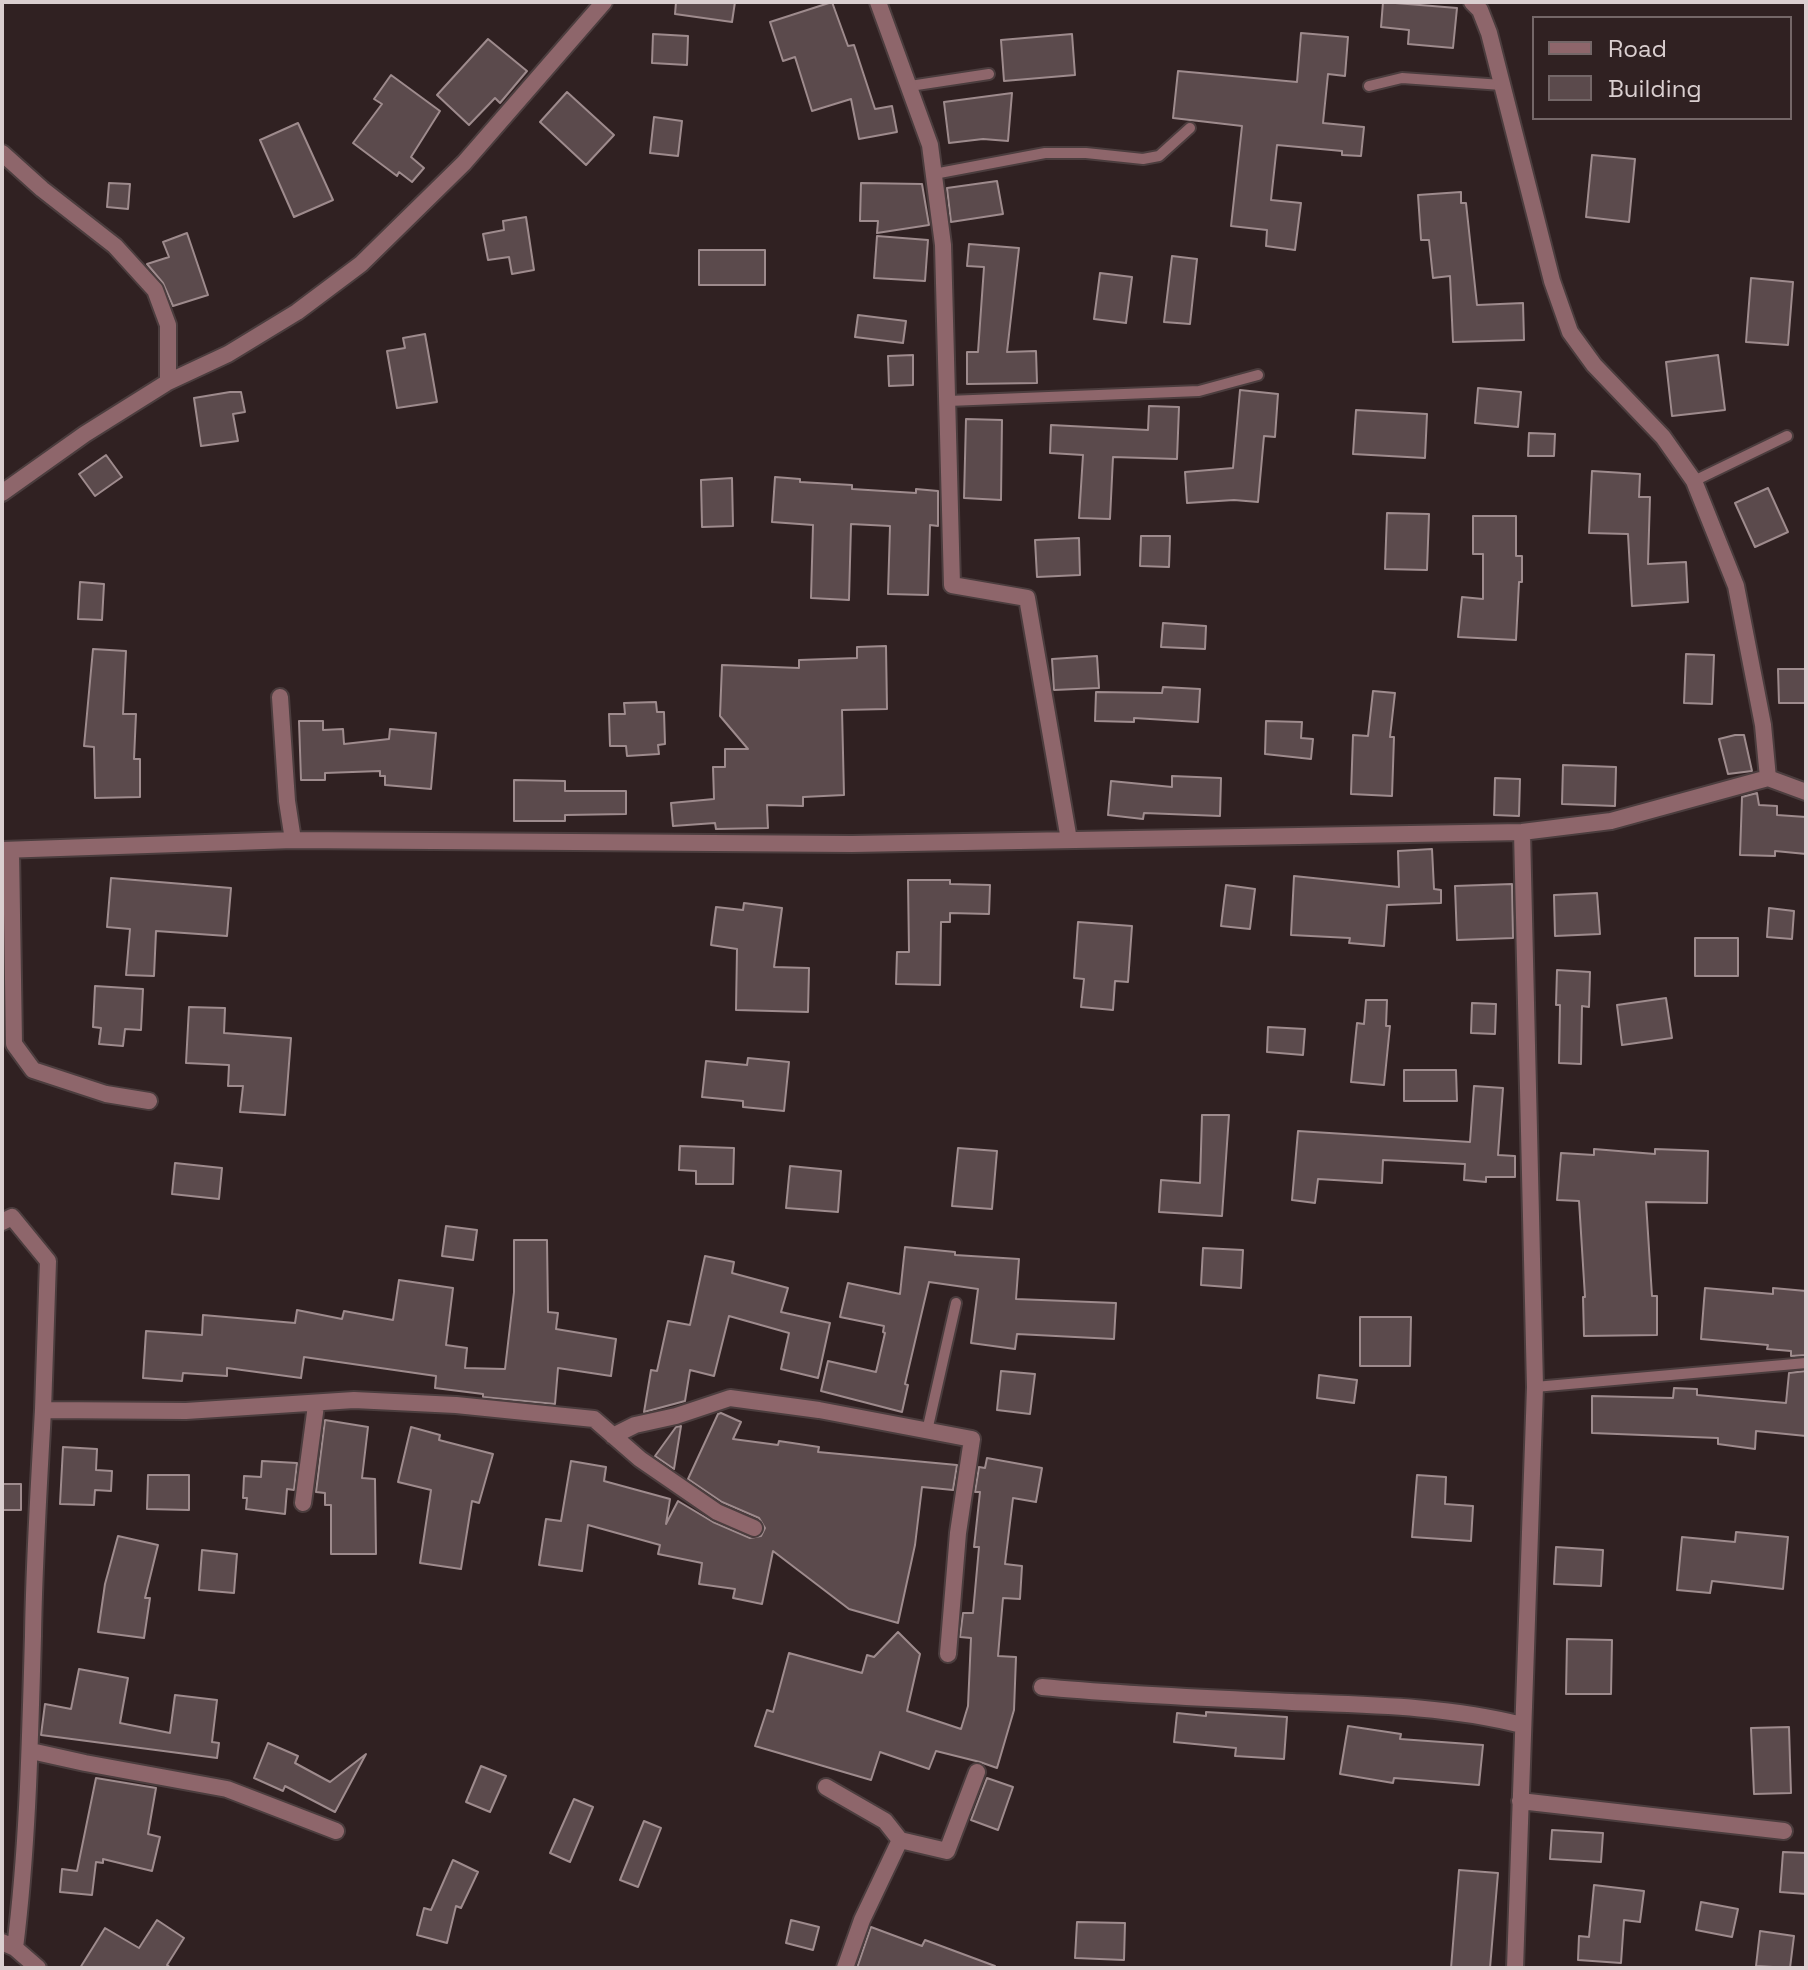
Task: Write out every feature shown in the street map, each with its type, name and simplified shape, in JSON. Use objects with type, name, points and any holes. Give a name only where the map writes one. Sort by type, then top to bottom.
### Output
[{"type":"street","points":[[2,493],[85,434],[168,382],[228,354],[297,312],[361,264],[464,163],[604,2]]},
{"type":"street","points":[[878,2],[930,145],[934,174],[943,245],[952,585],[1027,598],[1069,840]]},
{"type":"street","points":[[1472,2],[1480,10],[1489,33],[1552,281],[1570,332],[1594,365],[1663,437],[1694,481],[1736,586],[1763,725],[1768,778]]},
{"type":"street","points":[[2,153],[115,246],[155,290],[168,325],[168,382]]},
{"type":"street","points":[[280,697],[287,801],[293,840]]},
{"type":"street","points":[[149,1101],[106,1094],[33,1070],[14,1044],[7,850],[293,840],[852,844],[1522,832],[1611,821],[1768,778],[1806,792]]},
{"type":"street","points":[[1515,1968],[1535,1387],[1522,832]]},
{"type":"street","points":[[2,1222],[12,1217],[48,1261],[31,1751],[23,1881],[8,1945],[38,1968]]},
{"type":"street","points":[[613,1436],[635,1425],[676,1416],[730,1398],[819,1410],[972,1439],[958,1533],[948,1654]]},
{"type":"street","points":[[43,1410],[186,1411],[316,1405],[354,1400],[441,1404],[594,1419],[640,1459],[717,1512],[754,1528]]},
{"type":"street","points":[[303,1503],[316,1405]]},
{"type":"street","points":[[1042,1687],[1128,1695],[1477,1713],[1522,1725]]},
{"type":"street","points":[[31,1751],[227,1789],[336,1831]]},
{"type":"street","points":[[826,1787],[885,1821],[900,1840],[947,1851],[977,1772]]},
{"type":"street","points":[[1520,1801],[1784,1831]]},
{"type":"street","points":[[845,1968],[862,1920],[900,1840]]},
{"type":"lane","points":[[910,86],[989,74]]},
{"type":"lane","points":[[1369,86],[1402,78],[1502,85]]},
{"type":"lane","points":[[934,174],[1045,153],[1143,159],[1159,156],[1190,128]]},
{"type":"lane","points":[[948,401],[1199,391],[1258,375]]},
{"type":"lane","points":[[1694,481],[1787,436]]},
{"type":"lane","points":[[927,1431],[956,1303]]},
{"type":"lane","points":[[1535,1387],[1806,1363]]},
{"type":"building","points":[[676,2],[735,2],[732,22],[675,14]]},
{"type":"building","points":[[832,2],[848,46],[854,45],[875,109],[892,106],[897,132],[859,139],[851,99],[812,111],[795,57],[783,61],[770,22]]},
{"type":"building","points":[[1383,2],[1457,8],[1453,48],[1408,44],[1409,30],[1381,27]]},
{"type":"building","points":[[1301,33],[1348,37],[1345,76],[1328,74],[1323,123],[1364,127],[1361,156],[1342,155],[1342,151],[1277,145],[1271,200],[1301,203],[1295,250],[1266,246],[1267,230],[1231,226],[1242,126],[1173,118],[1178,71],[1297,82]]},
{"type":"building","points":[[653,34],[688,36],[687,65],[652,63]]},
{"type":"building","points":[[1072,34],[1075,75],[1004,81],[1001,40]]},
{"type":"building","points":[[488,39],[527,71],[500,103],[495,98],[469,125],[437,95]]},
{"type":"building","points":[[391,75],[440,111],[411,157],[424,168],[412,182],[399,172],[397,176],[353,143],[382,104],[374,99]]},
{"type":"building","points":[[567,92],[614,135],[586,165],[540,122]]},
{"type":"building","points":[[1012,93],[1008,141],[983,139],[949,143],[944,102]]},
{"type":"building","points":[[654,117],[682,121],[678,156],[650,153]]},
{"type":"building","points":[[298,123],[333,200],[294,217],[260,140]]},
{"type":"building","points":[[1592,155],[1635,159],[1629,222],[1586,217]]},
{"type":"building","points":[[997,181],[1003,214],[951,222],[947,188]]},
{"type":"building","points":[[109,183],[130,184],[128,209],[107,207]]},
{"type":"building","points":[[861,183],[922,184],[929,225],[877,233],[878,221],[860,221]]},
{"type":"building","points":[[1461,192],[1461,203],[1466,203],[1477,305],[1523,303],[1524,340],[1453,342],[1450,276],[1433,278],[1429,240],[1421,240],[1418,195]]},
{"type":"building","points":[[526,217],[534,270],[512,274],[509,257],[488,260],[483,234],[504,230],[503,221]]},
{"type":"building","points":[[187,233],[208,295],[173,306],[163,283],[147,264],[169,257],[163,242]]},
{"type":"building","points":[[877,236],[928,240],[925,281],[874,278]]},
{"type":"building","points":[[969,244],[1019,248],[1007,352],[1036,351],[1037,383],[967,384],[967,352],[978,352],[984,267],[967,266]]},
{"type":"building","points":[[699,250],[765,250],[765,285],[699,285]]},
{"type":"building","points":[[1172,256],[1197,259],[1190,324],[1164,322]]},
{"type":"building","points":[[1100,273],[1132,277],[1126,323],[1094,319]]},
{"type":"building","points":[[1751,278],[1793,282],[1788,345],[1746,342]]},
{"type":"building","points":[[858,315],[906,321],[903,343],[855,337]]},
{"type":"building","points":[[425,334],[437,402],[397,408],[387,351],[405,348],[403,338]]},
{"type":"building","points":[[913,355],[913,385],[889,386],[888,356]]},
{"type":"building","points":[[1718,355],[1725,410],[1672,416],[1666,362]]},
{"type":"building","points":[[1478,388],[1521,392],[1518,427],[1475,423]]},
{"type":"building","points":[[1240,390],[1278,394],[1275,437],[1264,436],[1258,502],[1187,503],[1185,472],[1233,468]]},
{"type":"building","points":[[241,392],[245,412],[233,414],[238,441],[201,446],[194,398]]},
{"type":"building","points":[[1149,406],[1179,407],[1177,459],[1113,457],[1110,519],[1079,518],[1083,455],[1050,453],[1051,425],[1148,430]]},
{"type":"building","points":[[1356,410],[1427,414],[1425,458],[1353,454]]},
{"type":"building","points":[[966,419],[1002,420],[1001,500],[964,498]]},
{"type":"building","points":[[1529,433],[1555,434],[1554,456],[1528,456]]},
{"type":"building","points":[[106,455],[122,477],[95,496],[79,474]]},
{"type":"building","points":[[1592,471],[1640,474],[1639,497],[1650,497],[1648,564],[1686,562],[1688,602],[1632,606],[1628,534],[1589,533]]},
{"type":"building","points":[[775,477],[852,485],[852,489],[916,493],[916,489],[938,491],[938,526],[930,525],[928,595],[888,594],[890,526],[851,524],[849,600],[811,598],[813,525],[772,522]]},
{"type":"building","points":[[732,478],[733,526],[702,527],[701,480]]},
{"type":"building","points":[[1768,488],[1788,532],[1755,547],[1735,503]]},
{"type":"building","points":[[1387,513],[1429,514],[1427,570],[1385,569]]},
{"type":"building","points":[[1473,516],[1516,516],[1516,556],[1522,556],[1522,582],[1519,582],[1516,640],[1458,637],[1462,597],[1483,599],[1483,554],[1473,554]]},
{"type":"building","points":[[1141,536],[1170,536],[1169,567],[1140,566]]},
{"type":"building","points":[[1079,538],[1080,575],[1037,577],[1035,540]]},
{"type":"building","points":[[80,582],[104,584],[102,620],[78,619]]},
{"type":"building","points":[[1163,623],[1206,626],[1205,649],[1161,647]]},
{"type":"building","points":[[886,646],[887,709],[842,710],[844,795],[803,797],[803,806],[767,805],[768,828],[716,829],[715,823],[673,826],[671,803],[714,799],[713,767],[725,767],[725,749],[748,749],[720,716],[722,665],[799,668],[799,660],[857,658],[857,647]]},
{"type":"building","points":[[93,649],[126,651],[123,714],[136,714],[134,759],[140,759],[140,797],[95,798],[94,747],[84,746]]},
{"type":"building","points":[[1686,654],[1714,655],[1712,704],[1684,703]]},
{"type":"building","points":[[1097,656],[1099,688],[1054,690],[1052,659]]},
{"type":"building","points":[[1778,669],[1806,669],[1806,703],[1779,703]]},
{"type":"building","points":[[1163,687],[1200,689],[1198,722],[1134,718],[1134,722],[1095,721],[1096,692],[1162,693]]},
{"type":"building","points":[[1373,691],[1395,693],[1390,737],[1394,737],[1392,796],[1351,794],[1353,735],[1368,736]]},
{"type":"building","points":[[656,702],[657,712],[664,712],[665,744],[658,745],[659,754],[627,756],[626,746],[610,746],[609,714],[625,714],[624,703]]},
{"type":"building","points":[[299,721],[323,721],[323,730],[343,729],[344,744],[389,739],[390,729],[436,733],[431,789],[385,785],[385,776],[380,776],[380,771],[325,773],[325,780],[301,780]]},
{"type":"building","points":[[1266,721],[1302,722],[1301,738],[1313,739],[1311,759],[1265,754]]},
{"type":"building","points":[[1744,735],[1752,771],[1728,774],[1719,739]]},
{"type":"building","points":[[1563,765],[1616,767],[1615,806],[1562,804]]},
{"type":"building","points":[[1172,776],[1221,778],[1220,816],[1144,813],[1143,819],[1108,815],[1111,781],[1172,787]]},
{"type":"building","points":[[1495,778],[1520,779],[1519,816],[1494,815]]},
{"type":"building","points":[[514,780],[565,781],[565,791],[626,791],[626,814],[565,815],[565,821],[514,821]]},
{"type":"building","points":[[1757,793],[1759,805],[1777,806],[1777,815],[1806,817],[1806,854],[1775,851],[1775,856],[1740,855],[1742,797]]},
{"type":"building","points":[[1432,849],[1434,889],[1441,890],[1441,903],[1387,905],[1384,946],[1349,943],[1350,938],[1291,935],[1294,876],[1399,887],[1398,851]]},
{"type":"building","points":[[111,878],[231,888],[227,936],[156,931],[154,976],[126,975],[130,929],[107,927]]},
{"type":"building","points":[[908,880],[950,880],[950,884],[990,885],[989,914],[950,913],[950,922],[941,922],[940,985],[896,984],[897,952],[909,952]]},
{"type":"building","points":[[1512,884],[1513,938],[1457,940],[1455,886]]},
{"type":"building","points":[[1226,885],[1255,889],[1250,929],[1221,926]]},
{"type":"building","points":[[1597,893],[1600,934],[1555,936],[1554,895]]},
{"type":"building","points":[[744,903],[782,908],[774,967],[809,968],[808,1012],[736,1010],[737,949],[711,945],[716,907],[743,910]]},
{"type":"building","points":[[1769,908],[1794,911],[1792,939],[1767,937]]},
{"type":"building","points":[[1078,922],[1132,926],[1128,982],[1115,981],[1113,1010],[1081,1007],[1084,979],[1074,978]]},
{"type":"building","points":[[1695,938],[1738,938],[1738,976],[1695,976]]},
{"type":"building","points":[[1557,970],[1590,972],[1589,1007],[1582,1006],[1581,1064],[1559,1063]]},
{"type":"building","points":[[95,986],[143,989],[141,1030],[125,1029],[123,1046],[99,1044],[101,1028],[93,1027]]},
{"type":"building","points":[[1666,998],[1672,1038],[1622,1045],[1617,1005]]},
{"type":"building","points":[[1366,1000],[1387,1000],[1386,1026],[1390,1026],[1384,1085],[1351,1082],[1357,1023],[1364,1024]]},
{"type":"building","points":[[1472,1003],[1496,1004],[1495,1034],[1471,1033]]},
{"type":"building","points":[[189,1007],[225,1008],[224,1033],[291,1038],[285,1115],[240,1112],[243,1086],[228,1086],[229,1065],[186,1063]]},
{"type":"building","points":[[1268,1027],[1305,1029],[1303,1055],[1267,1052]]},
{"type":"building","points":[[748,1058],[789,1062],[784,1111],[743,1107],[743,1101],[702,1097],[706,1061],[747,1065]]},
{"type":"building","points":[[1404,1070],[1456,1070],[1457,1101],[1404,1101]]},
{"type":"building","points":[[1474,1086],[1503,1088],[1498,1155],[1515,1156],[1515,1177],[1486,1177],[1486,1182],[1464,1180],[1465,1164],[1383,1160],[1382,1183],[1318,1179],[1315,1203],[1292,1200],[1298,1131],[1470,1142]]},
{"type":"building","points":[[1202,1115],[1229,1115],[1222,1216],[1159,1212],[1161,1180],[1200,1183]]},
{"type":"building","points":[[680,1146],[734,1148],[733,1184],[696,1184],[696,1171],[679,1170]]},
{"type":"building","points":[[958,1148],[997,1151],[992,1209],[952,1206]]},
{"type":"building","points":[[1594,1149],[1655,1154],[1655,1149],[1708,1151],[1707,1203],[1646,1202],[1652,1296],[1657,1296],[1657,1335],[1584,1336],[1585,1297],[1579,1201],[1557,1200],[1561,1153],[1594,1155]]},
{"type":"building","points":[[175,1163],[222,1168],[219,1199],[172,1194]]},
{"type":"building","points":[[790,1166],[841,1171],[838,1212],[786,1208]]},
{"type":"building","points":[[446,1226],[477,1230],[473,1260],[442,1256]]},
{"type":"building","points":[[514,1240],[547,1240],[548,1312],[558,1313],[556,1329],[616,1339],[611,1376],[558,1368],[555,1404],[483,1397],[483,1394],[435,1388],[436,1376],[304,1357],[301,1378],[227,1368],[227,1376],[183,1373],[182,1381],[143,1378],[146,1331],[202,1335],[203,1315],[295,1323],[297,1310],[342,1319],[344,1311],[393,1320],[399,1280],[453,1288],[446,1345],[467,1348],[465,1368],[505,1369],[514,1292]]},
{"type":"building","points":[[905,1247],[955,1252],[955,1255],[1019,1259],[1016,1299],[1116,1303],[1114,1339],[1017,1334],[1015,1349],[971,1343],[978,1289],[929,1282],[905,1384],[908,1385],[902,1412],[821,1391],[828,1361],[876,1372],[884,1326],[840,1317],[848,1283],[900,1294]]},
{"type":"building","points":[[1203,1248],[1243,1250],[1241,1288],[1201,1285]]},
{"type":"building","points":[[705,1256],[734,1262],[732,1273],[788,1288],[781,1312],[830,1323],[818,1378],[781,1369],[789,1333],[729,1316],[714,1376],[690,1370],[685,1401],[644,1412],[651,1370],[657,1371],[668,1321],[690,1325]]},
{"type":"building","points":[[1705,1288],[1773,1294],[1773,1288],[1806,1291],[1806,1355],[1791,1356],[1791,1351],[1767,1349],[1768,1345],[1701,1339]]},
{"type":"building","points":[[1360,1317],[1411,1317],[1410,1366],[1360,1366]]},
{"type":"building","points":[[1001,1371],[1035,1374],[1030,1414],[997,1410]]},
{"type":"building","points":[[1806,1371],[1806,1436],[1756,1431],[1755,1449],[1718,1444],[1718,1438],[1592,1433],[1592,1396],[1673,1398],[1674,1388],[1697,1389],[1697,1395],[1786,1403],[1789,1373]]},
{"type":"building","points":[[1319,1375],[1357,1380],[1354,1403],[1317,1398]]},
{"type":"building","points":[[721,1413],[741,1422],[733,1439],[778,1445],[779,1441],[819,1447],[818,1452],[957,1465],[953,1490],[922,1487],[915,1545],[898,1623],[849,1609],[773,1551],[762,1604],[733,1598],[735,1589],[699,1584],[702,1563],[658,1554],[660,1545],[588,1525],[582,1571],[539,1565],[546,1519],[561,1521],[571,1461],[606,1467],[604,1481],[670,1499],[666,1524],[678,1501],[713,1522],[750,1538],[761,1536],[765,1528],[759,1518],[722,1502],[688,1479]]},
{"type":"building","points":[[325,1420],[368,1427],[362,1478],[375,1479],[376,1554],[331,1554],[331,1505],[325,1505],[325,1493],[316,1492]]},
{"type":"building","points":[[681,1426],[674,1469],[655,1456],[676,1427]]},
{"type":"building","points":[[411,1427],[440,1435],[439,1440],[493,1454],[479,1503],[472,1501],[461,1569],[420,1563],[431,1490],[398,1482]]},
{"type":"building","points":[[63,1447],[97,1449],[96,1470],[112,1471],[111,1491],[95,1490],[94,1505],[60,1504]]},
{"type":"building","points":[[987,1458],[1042,1468],[1036,1502],[1013,1498],[1005,1564],[1022,1566],[1020,1599],[1003,1598],[998,1656],[1016,1657],[1014,1710],[997,1768],[936,1751],[929,1769],[880,1752],[871,1780],[755,1746],[767,1710],[773,1712],[789,1653],[862,1673],[867,1655],[874,1657],[898,1632],[920,1654],[907,1711],[961,1729],[968,1706],[971,1638],[960,1637],[963,1613],[973,1613],[979,1547],[974,1547],[980,1492],[975,1492],[979,1467],[985,1468]]},
{"type":"building","points":[[262,1461],[297,1463],[294,1490],[287,1489],[285,1514],[246,1509],[244,1476],[261,1477]]},
{"type":"building","points":[[148,1475],[189,1475],[189,1510],[147,1509]]},
{"type":"building","points":[[1417,1475],[1446,1477],[1445,1504],[1473,1506],[1471,1541],[1412,1537]]},
{"type":"building","points":[[2,1484],[21,1484],[21,1510],[2,1510]]},
{"type":"building","points":[[1736,1532],[1788,1537],[1783,1589],[1712,1581],[1710,1593],[1677,1590],[1682,1537],[1735,1542]]},
{"type":"building","points":[[118,1536],[158,1545],[145,1598],[150,1598],[144,1638],[98,1632],[105,1584]]},
{"type":"building","points":[[1556,1547],[1603,1550],[1601,1586],[1554,1584]]},
{"type":"building","points":[[202,1550],[237,1554],[234,1593],[199,1590]]},
{"type":"building","points":[[1567,1639],[1612,1640],[1611,1694],[1566,1694]]},
{"type":"building","points":[[79,1669],[128,1678],[120,1723],[170,1733],[175,1695],[217,1700],[212,1742],[219,1743],[217,1758],[41,1735],[45,1704],[71,1709]]},
{"type":"building","points":[[1206,1712],[1287,1717],[1284,1759],[1235,1756],[1236,1748],[1174,1742],[1177,1713],[1206,1716]]},
{"type":"building","points":[[1348,1726],[1401,1734],[1400,1739],[1483,1745],[1479,1785],[1394,1778],[1393,1783],[1340,1774]]},
{"type":"building","points":[[1789,1727],[1791,1793],[1754,1794],[1751,1728]]},
{"type":"building","points":[[268,1743],[298,1756],[295,1763],[330,1782],[366,1754],[335,1812],[285,1786],[283,1791],[254,1778]]},
{"type":"building","points":[[481,1766],[506,1776],[490,1812],[466,1802]]},
{"type":"building","points":[[96,1778],[156,1788],[148,1834],[160,1837],[152,1871],[103,1859],[103,1863],[96,1862],[92,1895],[60,1892],[62,1869],[77,1871]]},
{"type":"building","points":[[987,1778],[1013,1787],[998,1830],[971,1820]]},
{"type":"building","points":[[574,1799],[593,1807],[570,1862],[550,1853]]},
{"type":"building","points":[[644,1821],[661,1828],[638,1887],[620,1880]]},
{"type":"building","points":[[1552,1830],[1603,1833],[1601,1862],[1550,1859]]},
{"type":"building","points":[[1783,1852],[1806,1853],[1806,1894],[1780,1892]]},
{"type":"building","points":[[453,1860],[478,1872],[461,1908],[456,1906],[447,1943],[417,1935],[424,1908],[431,1910]]},
{"type":"building","points":[[1459,1870],[1498,1873],[1490,1968],[1451,1968]]},
{"type":"building","points":[[1594,1885],[1644,1891],[1640,1922],[1624,1920],[1621,1963],[1578,1960],[1579,1936],[1589,1937]]},
{"type":"building","points":[[1701,1902],[1738,1909],[1732,1937],[1696,1930]]},
{"type":"building","points":[[157,1920],[184,1938],[167,1965],[171,1968],[80,1968],[105,1928],[139,1948]]},
{"type":"building","points":[[791,1920],[819,1927],[813,1950],[786,1943]]},
{"type":"building","points":[[1077,1922],[1125,1923],[1124,1960],[1075,1958]]},
{"type":"building","points":[[871,1927],[922,1946],[925,1940],[995,1966],[857,1968]]},
{"type":"building","points":[[1760,1931],[1794,1936],[1790,1968],[1756,1966]]}]
